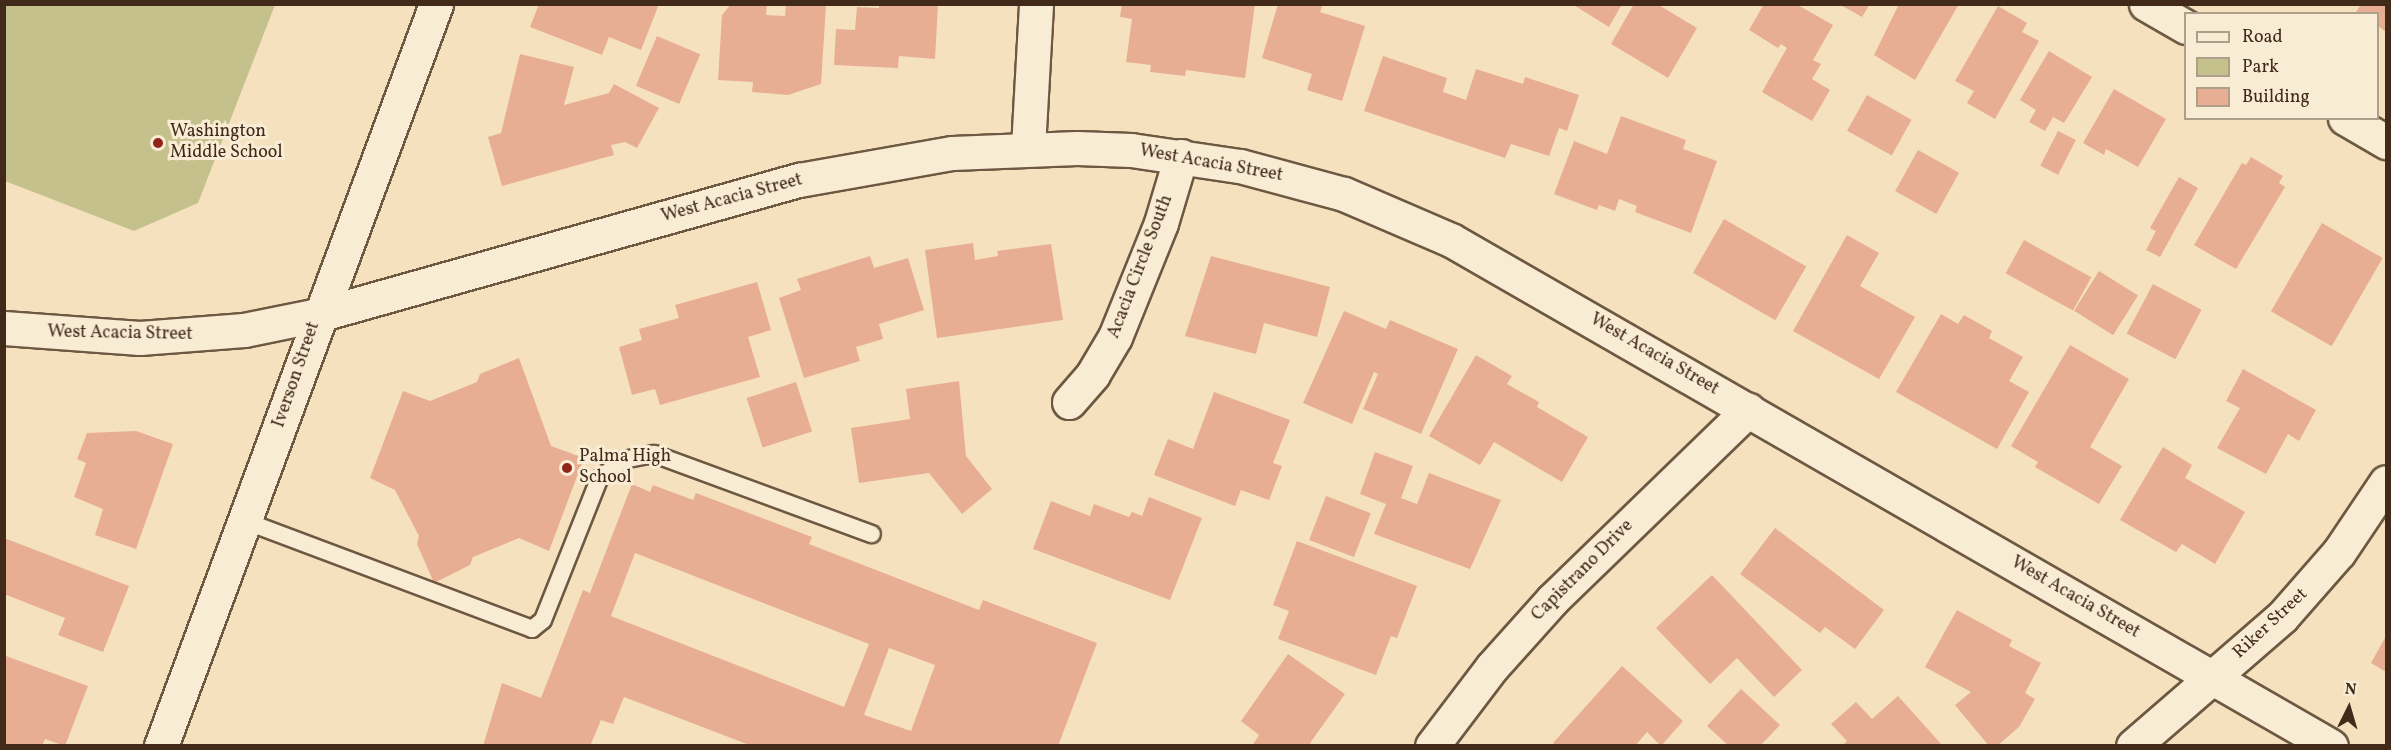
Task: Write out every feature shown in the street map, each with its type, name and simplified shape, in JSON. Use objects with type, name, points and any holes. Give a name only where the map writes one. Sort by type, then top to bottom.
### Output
[{"type":"street","name":"Iverson Street","points":[[161,746],[245,522],[318,315],[436,4]]},
{"type":"street","points":[[1028,148],[1036,4]]},
{"type":"street","points":[[2146,4],[2184,26]]},
{"type":"street","points":[[2348,120],[2386,142]]},
{"type":"street","name":"West Acacia Street","points":[[4,328],[75,336],[194,337],[318,315],[799,180],[886,162],[1028,148],[1131,150],[1181,156],[1287,177],[1396,215],[1520,278],[2331,746]]},
{"type":"street","name":"Acacia Circle South","points":[[1070,402],[1093,375],[1115,338],[1157,234],[1181,156]]},
{"type":"street","name":"Capistrano Drive","points":[[1432,746],[1492,668],[1553,599],[1748,410]]},
{"type":"street","name":"Riker Street","points":[[2133,746],[2213,677],[2314,584],[2386,482]]},
{"type":"lane","points":[[245,522],[532,629],[543,620],[599,479],[623,460],[654,454],[872,534]]},
{"type":"green space","points":[[4,5],[275,5],[198,203],[134,231],[5,181]]},
{"type":"building","points":[[539,4],[659,4],[641,50],[609,37],[602,55],[530,27]]},
{"type":"building","points":[[731,4],[767,4],[766,15],[785,16],[786,5],[826,5],[821,84],[788,95],[752,92],[753,82],[718,80],[722,15]]},
{"type":"building","points":[[879,4],[938,4],[935,59],[899,56],[898,68],[834,65],[836,29],[855,30],[857,7],[879,8]]},
{"type":"building","points":[[1122,4],[1255,4],[1245,78],[1186,70],[1185,76],[1150,72],[1151,65],[1126,62],[1132,19],[1120,17]]},
{"type":"building","points":[[1278,4],[1323,4],[1320,12],[1365,26],[1342,101],[1307,90],[1312,74],[1262,58]]},
{"type":"building","points":[[1572,4],[1622,4],[1609,27]]},
{"type":"building","points":[[1634,4],[1657,4],[1697,28],[1668,78],[1611,44]]},
{"type":"building","points":[[1764,4],[1796,4],[1833,25],[1813,60],[1821,64],[1812,79],[1830,90],[1812,121],[1762,92],[1787,48],[1781,44],[1778,48],[1749,30]]},
{"type":"building","points":[[1839,4],[1870,4],[1862,17]]},
{"type":"building","points":[[1899,4],[1959,4],[1915,80],[1874,55]]},
{"type":"building","points":[[2361,4],[2386,4],[2386,32],[2379,27],[2379,12],[2356,12]]},
{"type":"building","points":[[1998,6],[2027,23],[2022,32],[2039,41],[1995,119],[1967,103],[1974,91],[1955,81]]},
{"type":"building","points":[[657,36],[700,54],[679,104],[636,86]]},
{"type":"building","points":[[2049,51],[2092,77],[2064,123],[2053,117],[2045,131],[2029,122],[2036,110],[2020,100]]},
{"type":"building","points":[[520,54],[574,67],[564,105],[609,93],[614,84],[659,108],[637,148],[625,142],[611,145],[614,155],[502,186],[488,137],[501,133]]},
{"type":"building","points":[[1383,56],[1447,78],[1443,92],[1466,100],[1476,69],[1523,84],[1525,77],[1579,95],[1567,131],[1559,128],[1549,156],[1511,144],[1505,158],[1364,111]]},
{"type":"building","points":[[2114,89],[2166,119],[2138,167],[2106,149],[2104,155],[2083,143]]},
{"type":"building","points":[[1867,95],[1912,120],[1892,156],[1847,131]]},
{"type":"building","points":[[1621,116],[1686,140],[1683,149],[1717,161],[1691,233],[1635,212],[1637,206],[1619,199],[1615,211],[1599,205],[1597,210],[1554,194],[1574,141],[1607,154]]},
{"type":"building","points":[[2058,131],[2076,140],[2058,175],[2040,166]]},
{"type":"building","points":[[1918,150],[1959,173],[1936,214],[1895,191]]},
{"type":"building","points":[[2251,157],[2283,176],[2279,183],[2285,187],[2236,269],[2194,245],[2242,163],[2246,165]]},
{"type":"building","points":[[2179,177],[2198,188],[2160,257],[2146,250],[2156,231],[2150,228]]},
{"type":"building","points":[[1724,219],[1806,266],[1775,320],[1693,273]]},
{"type":"building","points":[[2322,223],[2383,258],[2332,346],[2271,311]]},
{"type":"building","points":[[1847,235],[1879,253],[1860,286],[1915,317],[1879,379],[1793,331]]},
{"type":"building","points":[[2024,240],[2091,277],[2073,311],[2006,273]]},
{"type":"building","points":[[973,243],[975,260],[998,256],[997,251],[1051,244],[1063,320],[937,338],[925,250]]},
{"type":"building","points":[[870,256],[874,268],[908,258],[924,310],[879,324],[883,339],[856,347],[860,361],[804,378],[779,298],[801,290],[797,279]]},
{"type":"building","points":[[1211,256],[1330,287],[1317,337],[1264,323],[1256,354],[1185,336]]},
{"type":"building","points":[[2099,271],[2138,295],[2113,335],[2074,311]]},
{"type":"building","points":[[757,282],[771,330],[748,337],[760,377],[660,405],[655,389],[632,395],[619,347],[642,340],[639,329],[679,318],[675,305]]},
{"type":"building","points":[[2153,284],[2202,310],[2175,359],[2127,333]]},
{"type":"building","points":[[1344,311],[1386,329],[1390,320],[1458,349],[1421,434],[1363,409],[1378,374],[1374,372],[1352,424],[1303,403]]},
{"type":"building","points":[[1941,314],[1958,324],[1964,315],[1992,331],[1989,338],[2023,357],[2009,381],[2029,392],[1997,449],[1896,392]]},
{"type":"building","points":[[2070,345],[2129,379],[2090,447],[2122,466],[2099,504],[2035,467],[2038,462],[2011,446]]},
{"type":"building","points":[[1476,355],[1512,376],[1507,384],[1539,402],[1537,407],[1588,437],[1562,482],[1494,442],[1480,465],[1429,436]]},
{"type":"building","points":[[519,358],[551,446],[584,458],[549,551],[519,538],[473,557],[470,565],[434,583],[417,544],[419,536],[395,490],[370,478],[403,391],[430,401],[477,382],[480,374]]},
{"type":"building","points":[[2243,369],[2316,410],[2299,441],[2288,434],[2266,474],[2217,448],[2240,408],[2226,401]]},
{"type":"building","points":[[959,381],[966,456],[992,489],[962,514],[929,473],[859,483],[851,428],[910,419],[906,389]]},
{"type":"building","points":[[796,382],[812,431],[763,448],[747,398]]},
{"type":"building","points":[[1214,392],[1290,420],[1273,463],[1282,466],[1269,500],[1241,490],[1235,506],[1154,475],[1168,439],[1193,449]]},
{"type":"building","points":[[136,431],[173,444],[136,549],[95,535],[103,509],[74,497],[86,463],[77,459],[87,433]]},
{"type":"building","points":[[2163,447],[2192,465],[2185,478],[2245,512],[2215,564],[2182,544],[2176,552],[2120,520]]},
{"type":"building","points":[[1375,452],[1413,466],[1401,498],[1417,504],[1429,473],[1501,500],[1470,569],[1374,534],[1386,504],[1360,494]]},
{"type":"building","points":[[632,484],[650,492],[653,485],[693,500],[696,493],[812,537],[809,544],[979,610],[983,600],[1097,643],[1058,746],[752,746],[624,697],[613,724],[601,720],[590,746],[483,746],[502,683],[541,698],[583,590],[590,593]],"holes":[[[635,553],[869,644],[844,707],[611,616]],[[889,648],[935,665],[911,731],[864,715]]]},
{"type":"building","points":[[1326,496],[1371,513],[1354,557],[1309,540]]},
{"type":"building","points":[[1149,497],[1202,518],[1170,600],[1033,549],[1051,501],[1090,516],[1094,504],[1129,517],[1132,512],[1142,516]]},
{"type":"building","points":[[1775,528],[1884,610],[1855,649],[1825,627],[1820,633],[1740,574]]},
{"type":"building","points":[[4,538],[129,586],[103,652],[58,635],[65,618],[4,594]]},
{"type":"building","points":[[1297,541],[1417,586],[1397,638],[1391,636],[1376,675],[1278,639],[1289,611],[1273,605]]},
{"type":"building","points":[[1712,575],[1802,670],[1774,697],[1737,658],[1710,684],[1656,628]]},
{"type":"building","points":[[1957,610],[2012,640],[2009,646],[2041,663],[2025,693],[2035,699],[2019,727],[1997,746],[1989,746],[1955,705],[1971,692],[1925,667]]},
{"type":"building","points":[[2386,636],[2386,672],[2371,663]]},
{"type":"building","points":[[1288,654],[1345,694],[1310,743],[1313,746],[1252,746],[1259,735],[1241,721]]},
{"type":"building","points":[[6,656],[88,686],[65,746],[45,739],[42,746],[5,746]]},
{"type":"building","points":[[1622,666],[1683,721],[1661,746],[1647,732],[1635,746],[1556,746],[1553,743]]},
{"type":"building","points":[[1741,689],[1780,725],[1760,746],[1729,746],[1707,726]]},
{"type":"building","points":[[1898,696],[1943,746],[1842,746],[1847,741],[1831,724],[1856,702],[1872,719]]},
{"type":"place","name":"Washington Middle School","points":[[158,143]]},
{"type":"place","name":"Palma High School","points":[[567,468]]}]
